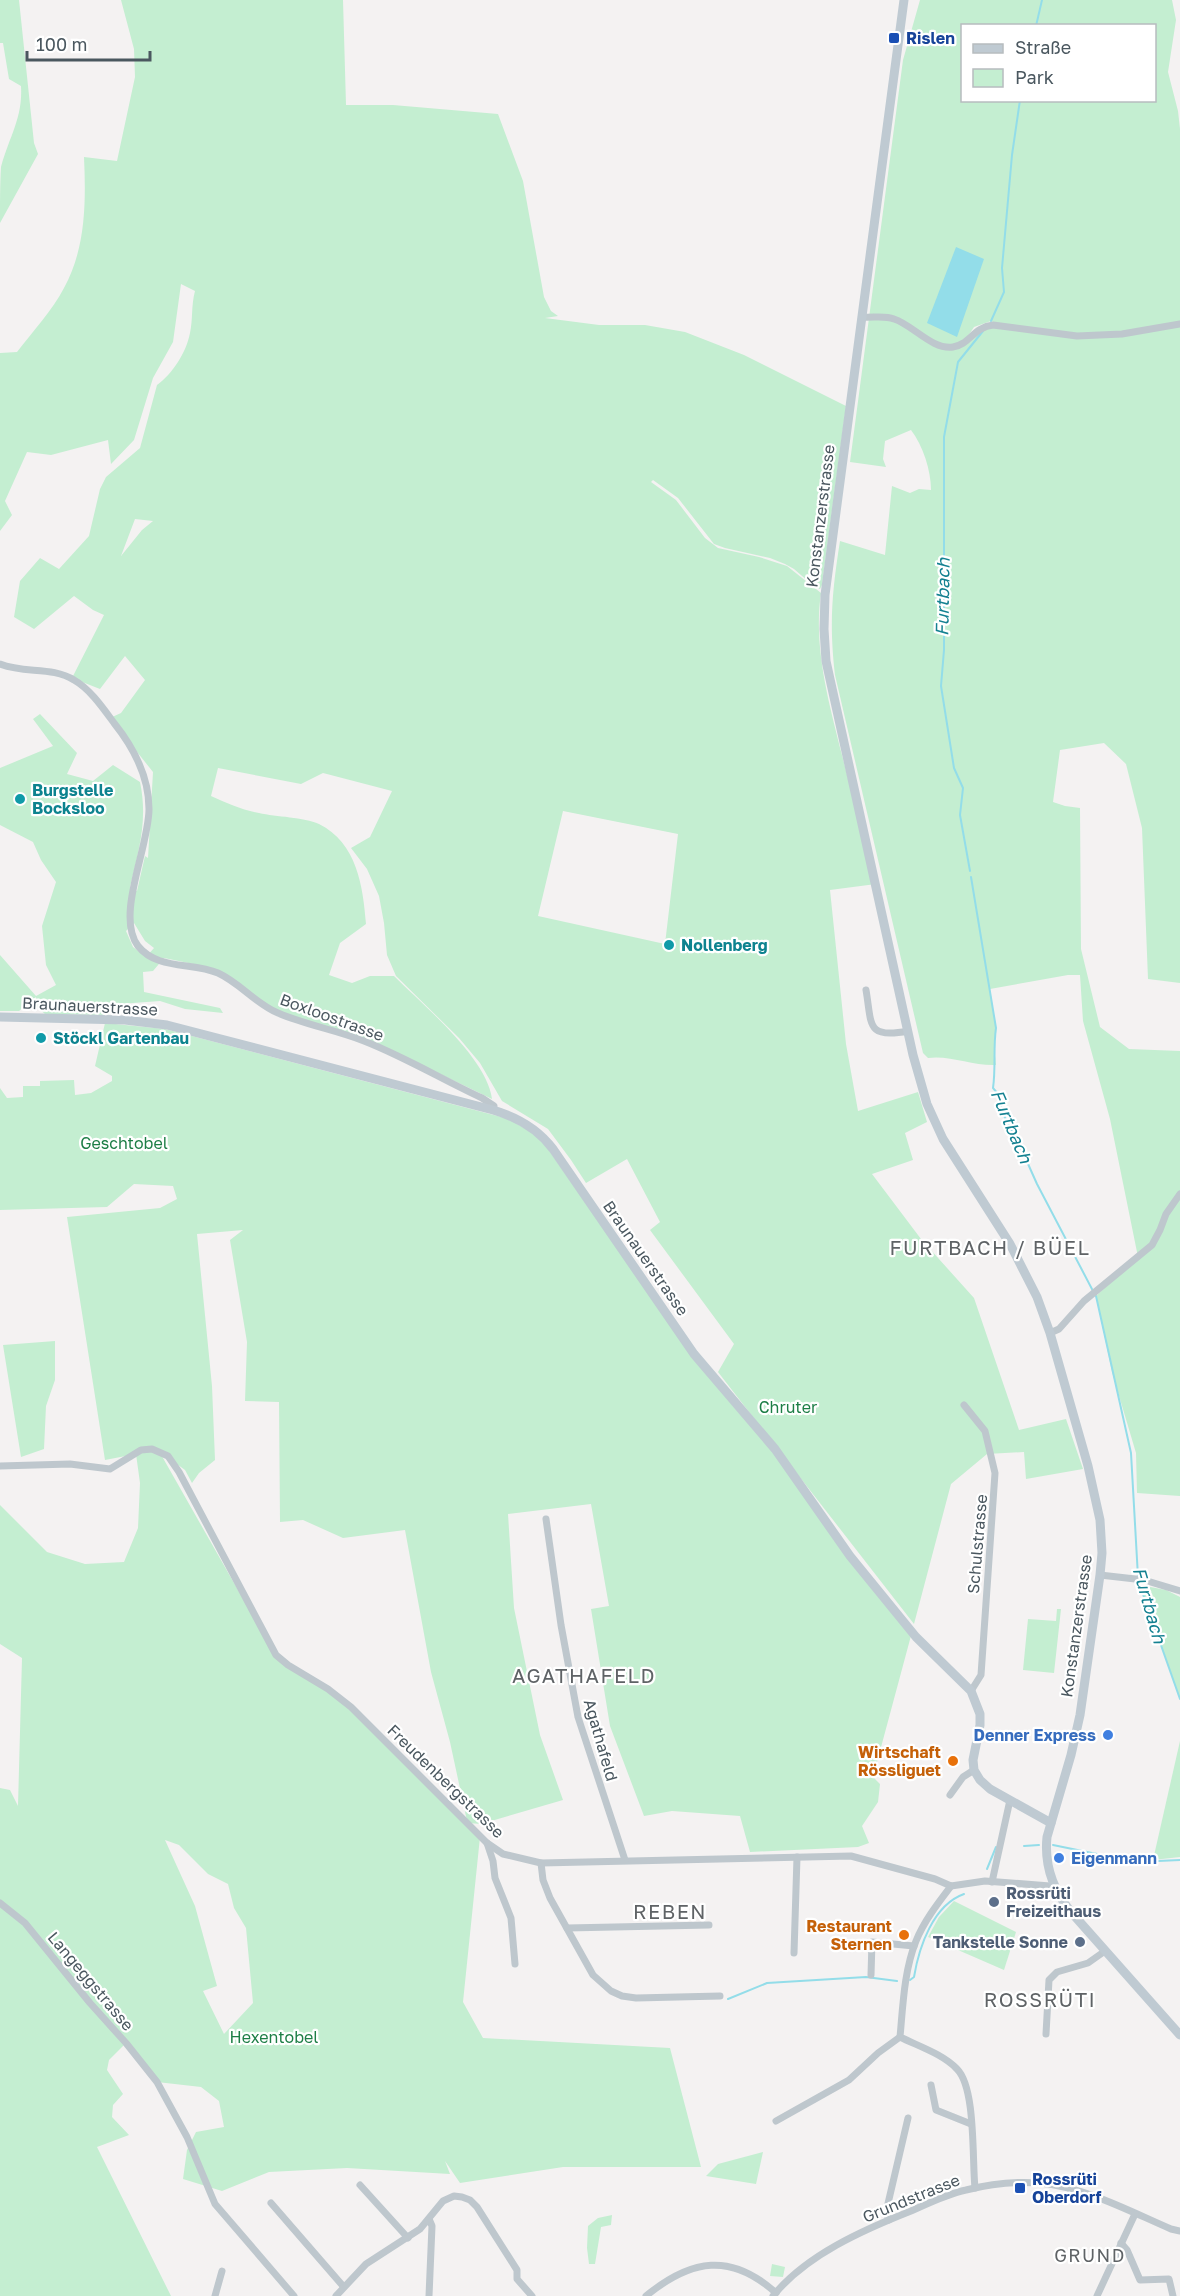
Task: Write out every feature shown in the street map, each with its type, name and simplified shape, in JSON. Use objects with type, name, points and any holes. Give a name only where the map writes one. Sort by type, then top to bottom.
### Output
[{"type":"main road","name":"Konstanzerstrasse","points":[[904,0],[825,595],[824,642],[831,685],[922,1087],[934,1122],[951,1154],[1022,1264],[1037,1297],[1050,1333],[1099,1510],[1102,1542],[1100,1575],[1078,1724],[1068,1768],[1050,1823],[1046,1851],[1049,1872],[1053,1885],[1063,1902],[1180,2035]]},
{"type":"main road","name":"Braunauerstrasse","points":[[0,1017],[125,1020],[167,1025],[493,1110],[524,1122],[549,1144],[694,1354],[775,1449],[850,1556],[916,1637],[970,1691],[978,1705],[980,1719],[973,1757],[974,1770]]},
{"type":"main road","points":[[974,1770],[984,1785],[1050,1823]]},
{"type":"street","points":[[862,317],[883,317],[896,320],[931,341],[949,347],[960,345],[975,332],[987,326],[1077,336],[1122,334],[1180,324]]},
{"type":"street","name":"Boxloostrasse","points":[[0,664],[14,668],[56,672],[79,682],[123,733],[137,756],[147,793],[148,818],[143,850],[130,902],[129,918],[134,939],[142,950],[165,962],[219,974],[272,1010],[370,1043],[482,1098],[494,1107],[493,1110]]},
{"type":"street","points":[[866,990],[872,1025],[876,1031],[881,1034],[908,1031]]},
{"type":"street","points":[[1050,1333],[1059,1329],[1084,1301],[1152,1245],[1161,1230],[1166,1214],[1180,1194]]},
{"type":"street","name":"Schulstrasse","points":[[964,1405],[985,1431],[995,1473],[981,1675],[970,1691]]},
{"type":"street","name":"Freudenbergstrasse","points":[[0,1466],[70,1464],[110,1469],[144,1449],[155,1449],[165,1453],[179,1472],[276,1655],[351,1707],[487,1843],[510,1856],[541,1863],[842,1856],[860,1857],[935,1879],[951,1886],[992,1882],[1053,1885]]},
{"type":"street","name":"Agathafeld","points":[[546,1519],[561,1625],[578,1717],[625,1860]]},
{"type":"street","points":[[1100,1575],[1144,1580],[1180,1591]]},
{"type":"street","points":[[950,1795],[963,1777],[974,1770]]},
{"type":"street","points":[[992,1882],[1007,1805],[1010,1800]]},
{"type":"street","points":[[487,1843],[493,1861],[495,1878],[511,1918],[516,1964]]},
{"type":"street","points":[[794,1953],[797,1857]]},
{"type":"street","points":[[541,1863],[543,1880],[550,1898],[593,1975],[601,1984],[622,1996],[647,1998],[720,1996]]},
{"type":"street","points":[[776,2121],[849,2080],[878,2053],[900,2037],[906,1979],[914,1946],[934,1910],[951,1886]]},
{"type":"street","name":"Langeggstrasse","points":[[0,1903],[25,1923],[157,2082],[187,2136],[215,2204],[294,2296]]},
{"type":"street","points":[[567,1928],[709,1925]]},
{"type":"street","points":[[871,1975],[872,1942],[914,1946]]},
{"type":"street","points":[[1046,2034],[1049,1980],[1057,1972],[1088,1963],[1105,1951]]},
{"type":"street","points":[[900,2037],[942,2058],[957,2069],[963,2077],[969,2092],[975,2188]]},
{"type":"street","points":[[931,2085],[936,2110],[971,2124]]},
{"type":"street","points":[[889,2220],[886,2212],[908,2118]]},
{"type":"street","name":"Grundstrasse","points":[[774,2294],[798,2273],[836,2246],[889,2220],[954,2193],[993,2184],[1039,2183],[1074,2190],[1098,2197],[1180,2231]]},
{"type":"street","points":[[360,2185],[408,2238]]},
{"type":"street","points":[[336,2296],[343,2286],[374,2258],[420,2229],[439,2204],[446,2199],[458,2196],[470,2200],[477,2207],[517,2270],[517,2279],[532,2296]]},
{"type":"street","points":[[271,2203],[343,2286]]},
{"type":"street","points":[[1100,2294],[1135,2214]]},
{"type":"street","points":[[429,2219],[432,2226],[429,2296]]},
{"type":"street","points":[[1121,2243],[1127,2250],[1140,2280],[1169,2278],[1173,2296]]},
{"type":"street","points":[[646,2296],[682,2273],[699,2267],[715,2265],[734,2267],[748,2272],[774,2294]]},
{"type":"street","points":[[215,2296],[222,2271]]},
{"type":"green space","points":[[0,0],[19,0],[34,143],[38,154],[0,223],[1,167],[18,118],[21,86],[9,79],[3,43],[0,43]]},
{"type":"green space","name":"Chruter","points":[[121,0],[343,0],[346,105],[393,105],[498,114],[523,181],[544,297],[551,311],[558,316],[545,318],[599,325],[645,325],[685,332],[744,355],[846,406],[820,589],[785,564],[714,544],[678,498],[653,480],[651,482],[676,500],[705,538],[718,548],[787,566],[821,593],[819,634],[824,675],[862,836],[876,884],[830,890],[846,1044],[858,1111],[918,1092],[927,1122],[905,1133],[913,1160],[872,1174],[921,1239],[974,1298],[1019,1430],[1066,1419],[1083,1469],[1026,1479],[1024,1452],[987,1454],[951,1484],[914,1624],[718,1372],[734,1344],[650,1230],[660,1222],[627,1159],[586,1183],[548,1129],[502,1101],[480,1063],[459,1038],[396,976],[387,955],[379,896],[367,869],[351,848],[370,837],[392,791],[323,773],[301,784],[218,768],[211,796],[253,812],[298,818],[319,824],[342,842],[356,867],[363,895],[366,924],[340,943],[329,975],[352,983],[370,976],[394,976],[452,1033],[466,1050],[488,1083],[492,1099],[378,1044],[273,1009],[208,967],[164,958],[153,971],[143,972],[144,992],[220,1008],[223,1013],[185,1009],[160,1001],[106,1005],[109,1015],[45,1014],[37,1007],[36,997],[19,1011],[0,1011],[0,955],[36,996],[56,985],[46,965],[42,926],[56,882],[41,860],[33,842],[0,825],[0,768],[53,746],[33,719],[40,714],[77,753],[67,774],[93,781],[113,765],[140,782],[143,822],[130,887],[137,891],[145,856],[148,858],[153,772],[110,718],[121,713],[145,680],[125,656],[100,689],[72,678],[104,615],[74,596],[34,629],[14,617],[20,581],[40,558],[59,569],[89,536],[100,489],[106,477],[140,448],[157,385],[178,362],[188,340],[195,291],[181,284],[173,342],[153,378],[134,440],[111,464],[108,440],[51,455],[27,452],[5,501],[12,515],[0,531],[0,353],[17,352],[54,305],[71,273],[81,241],[83,224],[84,157],[117,161],[135,77],[134,49]],"holes":[[[135,519],[153,521],[142,530],[121,556]],[[563,811],[678,834],[665,944],[538,916]],[[134,923],[145,941],[154,948],[146,957],[133,947],[126,931]]]},
{"type":"green space","points":[[920,0],[1172,0],[1176,20],[1168,72],[1180,129],[1180,983],[1148,979],[1142,828],[1126,764],[1104,743],[1060,750],[1053,802],[1080,808],[1081,949],[1100,1027],[1129,1049],[1180,1051],[1180,1496],[1137,1493],[1136,1453],[1112,1372],[1096,1296],[1138,1257],[1110,1119],[1083,1021],[1080,975],[1068,975],[990,989],[996,1028],[994,1045],[996,1065],[936,1057],[928,1058],[923,1053],[835,675],[832,608],[840,541],[885,555],[892,486],[910,493],[919,489],[931,490],[930,474],[919,443],[911,430],[885,441],[883,459],[886,467],[850,462],[903,60]],"holes":[[[991,321],[999,325],[984,329],[966,339],[974,327]]]},
{"type":"green space","points":[[105,1023],[165,1029],[509,1119],[536,1135],[690,1353],[768,1446],[912,1632],[873,1777],[880,1784],[878,1802],[862,1826],[869,1843],[858,1847],[750,1852],[740,1816],[672,1811],[644,1816],[610,1726],[591,1609],[609,1606],[591,1504],[508,1514],[514,1608],[540,1735],[563,1800],[481,1824],[468,1823],[480,1837],[463,2002],[483,2038],[670,2048],[701,2167],[563,2167],[460,2183],[445,2161],[450,2174],[347,2168],[269,2172],[222,2191],[183,2179],[187,2150],[196,2132],[224,2127],[219,2101],[201,2087],[157,2082],[126,2043],[109,2060],[107,2070],[123,2094],[113,2105],[112,2117],[129,2135],[97,2147],[171,2296],[0,2296],[0,1788],[10,1790],[18,1806],[22,1658],[0,1644],[0,1505],[47,1552],[85,1564],[124,1562],[138,1528],[140,1483],[136,1454],[105,1460],[67,1217],[160,1208],[177,1199],[173,1186],[134,1184],[107,1207],[0,1210],[0,1088],[7,1098],[23,1097],[23,1086],[40,1086],[40,1081],[74,1080],[75,1095],[91,1093],[112,1081],[112,1076],[95,1066]],"holes":[[[243,1230],[230,1240],[247,1342],[245,1401],[279,1402],[280,1522],[303,1520],[343,1538],[405,1530],[431,1672],[450,1742],[467,1821],[334,1693],[305,1676],[272,1650],[159,1451],[185,1470],[192,1483],[199,1473],[215,1460],[212,1386],[197,1234]],[[165,1840],[179,1845],[208,1874],[228,1884],[234,1908],[246,1928],[253,2003],[224,2034],[203,1991],[217,1986],[195,1906]]]},
{"type":"green space","points":[[55,1341],[55,1380],[46,1406],[44,1449],[21,1457],[3,1345]]},
{"type":"green space","points":[[1140,1585],[1166,1590],[1180,1597],[1180,1699]]},
{"type":"green space","points":[[1057,1609],[1061,1609],[1054,1673],[1023,1670],[1028,1619],[1056,1621]]},
{"type":"green space","points":[[1180,1741],[1180,1857],[1153,1860]]},
{"type":"green space","points":[[954,1901],[1016,1932],[1004,1970],[928,1937],[939,1917]]},
{"type":"green space","points":[[763,2152],[756,2184],[706,2176],[718,2164]]},
{"type":"green space","points":[[612,2215],[611,2225],[601,2227],[595,2264],[589,2264],[588,2226],[598,2218]]},
{"type":"green space","points":[[772,2264],[785,2267],[783,2277],[770,2276]]},
{"type":"water","points":[[956,247],[984,259],[957,337],[927,323]]},
{"type":"waterway","name":"Furtbach","points":[[1036,24],[1042,0]]},
{"type":"waterway","name":"Furtbach","points":[[991,321],[1004,292],[1002,268],[1012,155],[1020,102]]},
{"type":"waterway","name":"Furtbach","points":[[970,871],[960,815],[963,788],[954,768],[941,686],[944,650],[944,437],[958,362],[983,331]]},
{"type":"waterway","name":"Furtbach","points":[[971,877],[996,1028],[993,1088],[998,1094],[1002,1112],[1037,1184],[1093,1291]]},
{"type":"waterway","name":"Furtbach","points":[[1096,1296],[1131,1453],[1138,1577]]},
{"type":"waterway","name":"Furtbach","points":[[1139,1583],[1180,1699]]},
{"type":"waterway","points":[[1024,1846],[1039,1845]]},
{"type":"waterway","points":[[1053,1845],[1136,1862],[1180,1860]]},
{"type":"waterway","points":[[987,1869],[996,1847]]},
{"type":"waterway","points":[[910,1980],[914,1977],[929,1928],[944,1907],[953,1899],[964,1894]]},
{"type":"waterway","points":[[728,1999],[767,1983],[866,1977],[897,1981]]},
{"type":"place","name":"Rislen","points":[[894,38]]},
{"type":"place","name":"Burgstelle Bocksloo","points":[[20,799]]},
{"type":"place","name":"Nollenberg","points":[[669,945]]},
{"type":"place","name":"Stöckl Gartenbau","points":[[41,1038]]},
{"type":"place","name":"Denner Express","points":[[1108,1735]]},
{"type":"place","name":"Wirtschaft Rössliguet","points":[[953,1761]]},
{"type":"place","name":"Eigenmann","points":[[1059,1858]]},
{"type":"place","name":"Rossrüti Freizeithaus","points":[[994,1902]]},
{"type":"place","name":"Restaurant Sternen","points":[[904,1935]]},
{"type":"place","name":"Tankstelle Sonne","points":[[1080,1942]]},
{"type":"place","name":"Rossrüti Oberdorf","points":[[1020,2188]]},
{"type":"district","name":"FURTBACH / BÜEL","points":[[990,1247]]},
{"type":"district","name":"AGATHAFELD","points":[[584,1675]]},
{"type":"district","name":"REBEN","points":[[670,1911]]},
{"type":"district","name":"ROSSRÜTI","points":[[1040,1999]]},
{"type":"district","name":"GRUND","points":[[1090,2255]]},
{"type":"park label","name":"Geschtobel","points":[[124,1143]]},
{"type":"park label","name":"Hexentobel","points":[[274,2037]]}]
